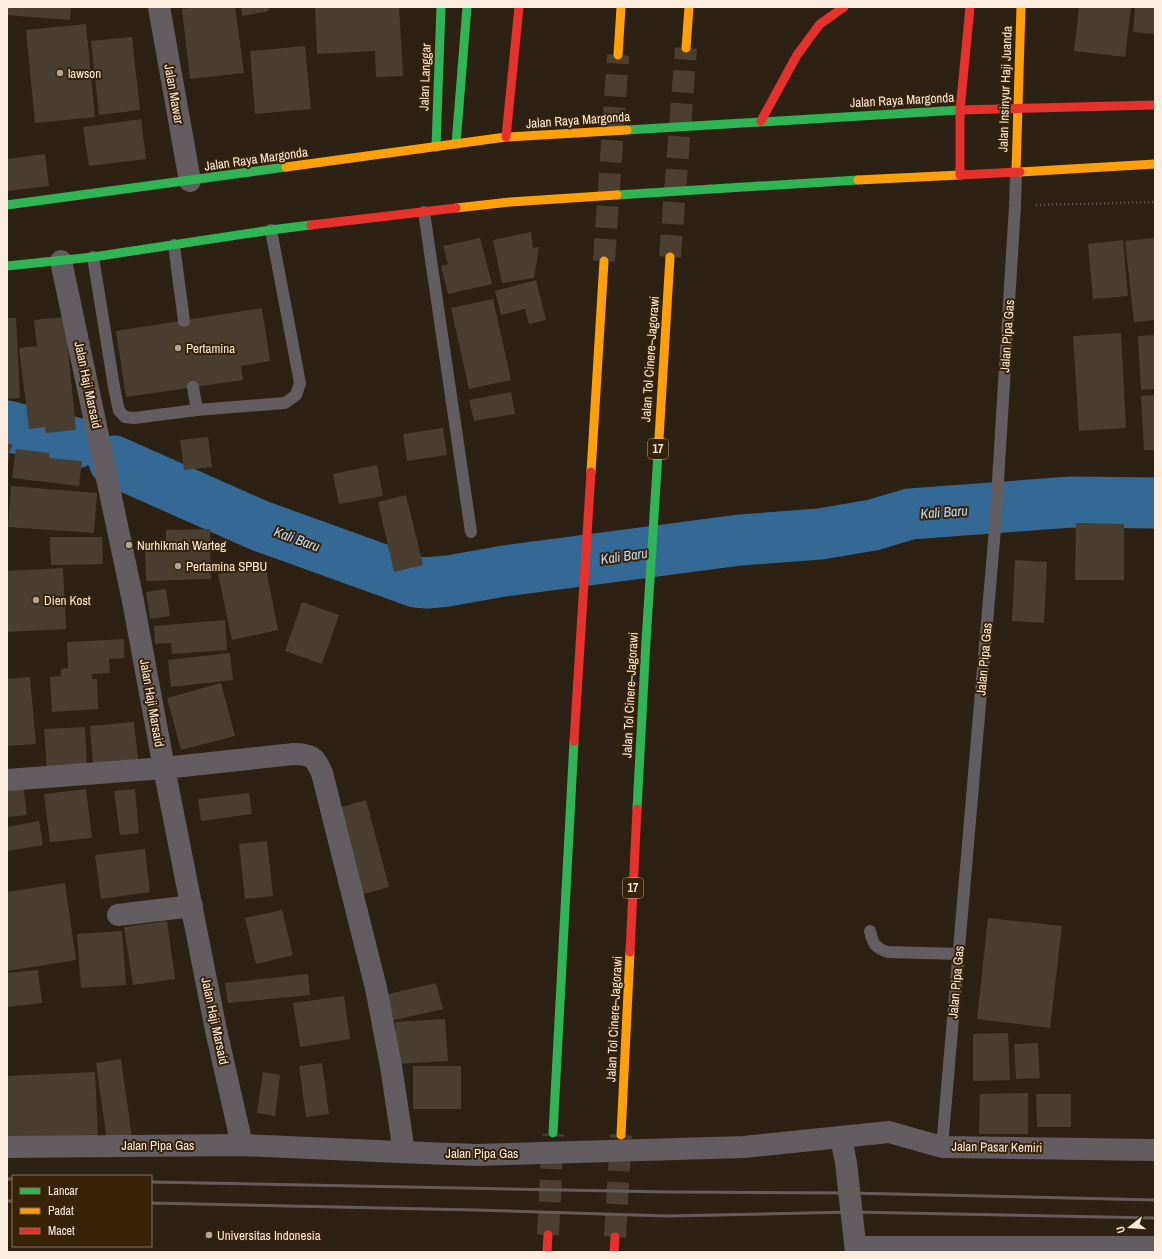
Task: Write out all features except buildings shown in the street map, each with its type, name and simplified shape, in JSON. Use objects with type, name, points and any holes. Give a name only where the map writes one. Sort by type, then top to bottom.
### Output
[{"type":"main road","name":"Jalan Langgar","points":[[436,147],[441,7]]},
{"type":"main road","points":[[456,144],[467,7]]},
{"type":"main road","points":[[506,137],[519,7]]},
{"type":"main road","points":[[618,55],[621,7]]},
{"type":"main road","points":[[686,48],[689,7]]},
{"type":"main road","points":[[761,121],[797,55],[820,24],[844,7]]},
{"type":"main road","points":[[960,175],[960,110],[970,7]]},
{"type":"main road","name":"Jalan Insinyur Haji Juanda","points":[[1016,171],[1021,7]]},
{"type":"main road","name":"Jalan Raya Margonda","points":[[7,205],[506,137],[960,110],[1155,105]]},
{"type":"main road","points":[[7,266],[93,257],[271,230],[510,202],[1155,164]]},
{"type":"main road","name":"Jalan Tol Cinere–Jagorawi","points":[[620,1135],[646,641],[670,257]]},
{"type":"main road","points":[[554,1133],[579,655],[604,261]]},
{"type":"main road","points":[[547,1252],[548,1235]]},
{"type":"main road","points":[[614,1252],[615,1237]]},
{"type":"street","name":"Jalan Mawar","points":[[159,7],[190,181]]},
{"type":"street","name":"Jalan Haji Marsaid","points":[[60,261],[133,601],[164,768],[216,1030],[242,1145]]},
{"type":"street","points":[[7,780],[164,768],[294,754],[308,755],[316,762],[322,773],[376,988],[391,1066],[404,1152]]},
{"type":"street","points":[[118,915],[192,906]]},
{"type":"street","name":"Jalan Pasar Kemiri","points":[[841,1137],[889,1132],[942,1147],[1155,1150]]},
{"type":"street","points":[[841,1137],[856,1250],[1155,1247]]},
{"type":"street","name":"Jalan Pipa Gas","points":[[7,1146],[242,1145],[477,1155],[737,1148],[841,1137]]},
{"type":"lane","name":"Jalan Pipa Gas","points":[[942,1147],[995,529],[1016,206],[1016,171]]},
{"type":"lane","points":[[424,212],[471,532]]},
{"type":"lane","points":[[93,257],[114,387],[119,411],[124,417],[134,418],[197,410],[285,402],[296,395],[300,383],[271,230]]},
{"type":"lane","points":[[174,245],[184,321]]},
{"type":"lane","points":[[193,387],[197,410]]},
{"type":"lane","points":[[870,931],[872,942],[880,949],[888,952],[958,954]]},
{"type":"path","points":[[1016,206],[1155,202]]},
{"type":"waterway","name":"Kali Baru","points":[[7,426],[76,443]]},
{"type":"waterway","name":"Kali Baru","points":[[114,461],[258,525],[416,582],[427,583],[448,581],[504,571],[740,540],[820,534],[873,525],[910,514],[1071,502],[1155,503]]},
{"type":"tunnel","points":[[670,257],[686,48]]},
{"type":"tunnel","points":[[604,261],[618,55]]},
{"type":"tunnel","points":[[548,1235],[553,1134]]},
{"type":"tunnel","points":[[615,1237],[621,1135]]},
{"type":"railway","points":[[7,1179],[12,1179]]},
{"type":"railway","points":[[152,1182],[669,1192],[849,1193],[1155,1200]]},
{"type":"railway","points":[[7,1201],[12,1201]]},
{"type":"railway","points":[[152,1203],[668,1216],[852,1212],[1155,1218]]},
{"type":"traffic: fast","points":[[436,147],[441,7]]},
{"type":"traffic: fast","points":[[456,144],[467,7]]},
{"type":"traffic: fast","points":[[627,130],[960,110]]},
{"type":"traffic: fast","points":[[7,205],[286,167]]},
{"type":"traffic: fast","points":[[617,195],[858,180]]},
{"type":"traffic: fast","points":[[7,266],[93,257],[311,225]]},
{"type":"traffic: fast","points":[[637,809],[659,438]]},
{"type":"traffic: fast","points":[[553,1133],[574,741]]},
{"type":"traffic: slow","points":[[618,55],[621,7]]},
{"type":"traffic: slow","points":[[686,48],[689,7]]},
{"type":"traffic: slow","points":[[1016,171],[1021,7]]},
{"type":"traffic: slow","points":[[286,167],[506,137],[627,130]]},
{"type":"traffic: slow","points":[[1020,172],[1155,164]]},
{"type":"traffic: slow","points":[[858,180],[960,175]]},
{"type":"traffic: slow","points":[[456,208],[510,202],[617,195]]},
{"type":"traffic: slow","points":[[659,438],[670,257]]},
{"type":"traffic: slow","points":[[591,472],[604,261]]},
{"type":"traffic: slow","points":[[621,1135],[630,952]]},
{"type":"traffic: jam","points":[[506,137],[519,7]]},
{"type":"traffic: jam","points":[[761,121],[797,55],[820,24],[844,7]]},
{"type":"traffic: jam","points":[[970,7],[960,110],[960,175],[1020,172]]},
{"type":"traffic: jam","points":[[960,110],[1155,105]]},
{"type":"traffic: jam","points":[[311,225],[456,208]]},
{"type":"traffic: jam","points":[[574,741],[591,472]]},
{"type":"traffic: jam","points":[[630,952],[637,809]]},
{"type":"traffic: jam","points":[[547,1252],[548,1235]]},
{"type":"traffic: jam","points":[[614,1252],[615,1237]]},
{"type":"place","name":"lawson","points":[[60,73]]},
{"type":"place","name":"Pertamina","points":[[178,348]]},
{"type":"place","name":"Nurhikmah Warteg","points":[[129,545]]},
{"type":"place","name":"Pertamina SPBU","points":[[178,566]]},
{"type":"place","name":"Dien Kost","points":[[36,600]]},
{"type":"place","name":"Universitas Indonesia","points":[[209,1235]]}]
